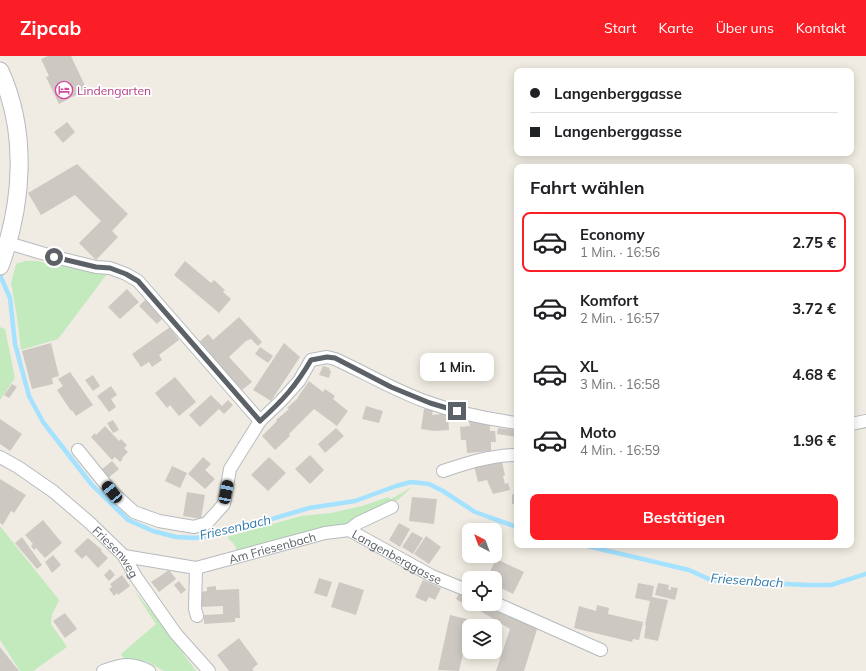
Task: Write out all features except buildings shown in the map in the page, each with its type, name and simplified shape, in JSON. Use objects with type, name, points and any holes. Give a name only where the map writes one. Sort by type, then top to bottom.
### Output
[{"type":"main road","points":[[0,71],[8,88],[16,121],[20,177],[17,200],[4,253]]},
{"type":"street","points":[[4,253],[54,257],[96,267],[110,268],[126,274],[138,281],[260,421]]},
{"type":"street","points":[[78,450],[112,492],[134,512],[159,521],[194,527],[207,523],[224,504],[230,469],[260,421],[282,401],[299,381],[311,360],[327,357],[335,358],[391,387],[430,403],[484,418],[514,423]]},
{"type":"street","points":[[854,423],[866,421]]},
{"type":"street","points":[[443,471],[482,460],[505,455],[514,455]]},
{"type":"street","name":"Friesenweg","points":[[0,457],[18,467],[54,492],[90,523],[124,556],[176,634],[209,671]]},
{"type":"street","name":"Langenberggasse","points":[[392,507],[358,523],[349,530],[432,576],[462,588]]},
{"type":"street","name":"Am Friesenbach","points":[[124,556],[196,568],[325,533],[349,530]]},
{"type":"street","points":[[196,568],[195,609],[197,616]]},
{"type":"street","points":[[502,606],[601,650]]},
{"type":"street","points":[[103,671],[118,665],[132,664],[150,671]]},
{"type":"green space","points":[[25,261],[37,261],[107,274],[58,339],[21,350],[11,283],[16,264]]},
{"type":"green space","points":[[0,327],[5,329],[15,378],[0,400]]},
{"type":"green space","points":[[412,487],[391,504],[340,526],[237,551],[234,544],[227,537],[301,516],[331,513],[362,506],[388,497],[391,499]]},
{"type":"green space","points":[[0,526],[59,600],[52,615],[51,624],[67,647],[33,671],[20,671],[0,640]]},
{"type":"green space","points":[[133,589],[161,623],[196,671],[164,671],[148,662],[136,660],[126,661],[121,654],[156,624]]},
{"type":"waterway","name":"Friesenbach","points":[[0,275],[10,298],[15,344],[29,396],[43,422],[92,485],[128,520],[153,531],[176,537],[196,538],[227,532],[309,508],[355,501],[411,482],[429,484],[443,491],[475,512],[514,526]]},
{"type":"waterway","name":"Friesenbach","points":[[596,548],[689,570],[711,580],[831,585],[866,574]]},
{"type":"place","name":"Lindengarten","points":[[64,90]]},
{"type":"route","points":[[54,257],[96,267],[110,268],[126,274],[138,281],[260,421],[282,401],[299,381],[311,360],[327,357],[335,358],[391,387],[430,403],[457,411]]}]
